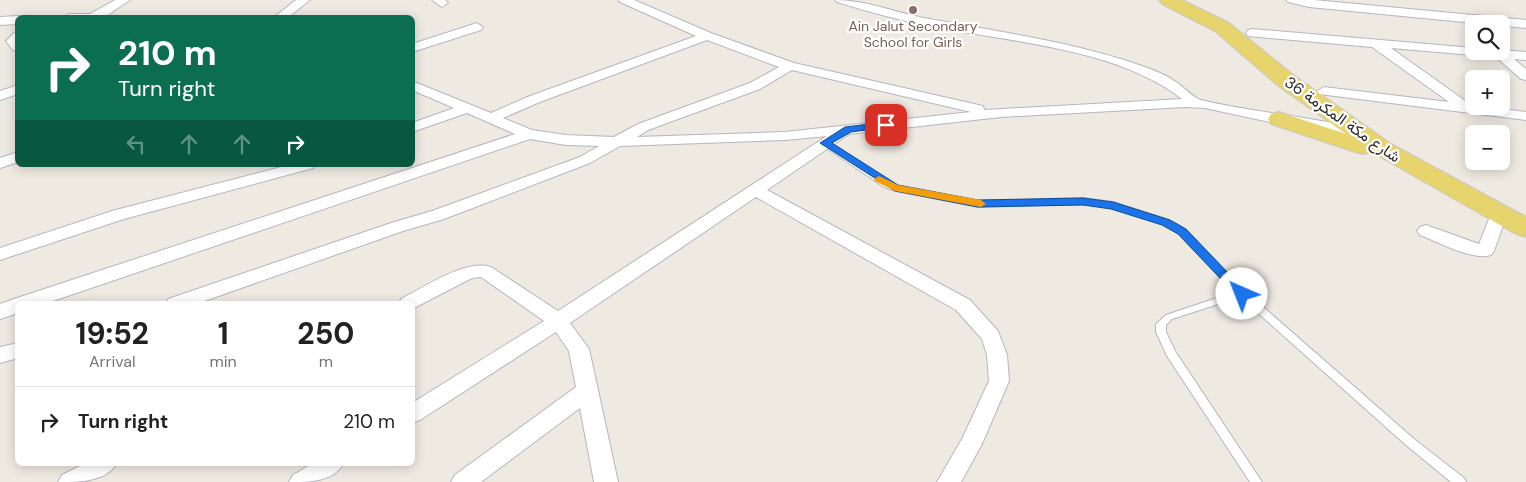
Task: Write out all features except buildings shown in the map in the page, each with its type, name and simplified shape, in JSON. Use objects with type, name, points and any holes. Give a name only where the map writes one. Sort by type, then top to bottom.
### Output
[{"type":"main road","name":"شارع مكة المكرمة 36","points":[[1168,0],[1222,27],[1361,125],[1406,163],[1526,228]]},
{"type":"main road","name":"شارع مكة المكرمة 36","points":[[1192,0],[1252,33],[1297,72],[1314,93]]},
{"type":"main road","points":[[1279,119],[1298,112],[1314,93]]},
{"type":"main road","points":[[1279,119],[1406,163]]},
{"type":"main road","points":[[1361,125],[1383,142],[1434,171],[1456,177],[1526,213]]},
{"type":"street","points":[[99,15],[123,0]]},
{"type":"street","points":[[283,15],[304,0]]},
{"type":"street","points":[[624,0],[707,36],[790,66],[942,103],[1001,113]]},
{"type":"street","points":[[842,0],[880,12],[917,20],[1043,41],[1098,55],[1158,77],[1195,103]]},
{"type":"street","points":[[1292,0],[1526,24]]},
{"type":"street","points":[[0,20],[15,20]]},
{"type":"street","points":[[415,47],[477,27]]},
{"type":"street","points":[[1252,33],[1465,51]]},
{"type":"street","points":[[491,118],[535,99],[707,36]]},
{"type":"street","points":[[1375,43],[1465,107]]},
{"type":"street","points":[[1510,55],[1526,56]]},
{"type":"street","points":[[1506,60],[1526,76]]},
{"type":"street","points":[[185,301],[397,227],[488,198],[585,160],[643,127],[755,86],[790,66]]},
{"type":"street","points":[[415,86],[528,134],[566,140],[616,142],[785,136],[1001,113],[1195,103],[1279,119],[1312,128],[1361,125]]},
{"type":"street","points":[[0,96],[15,90]]},
{"type":"street","points":[[1314,93],[1465,109]]},
{"type":"street","points":[[415,127],[467,108]]},
{"type":"street","points":[[1510,114],[1526,116]]},
{"type":"street","points":[[415,412],[558,321],[848,129]]},
{"type":"street","points":[[31,301],[528,134]]},
{"type":"street","points":[[785,136],[806,156]]},
{"type":"street","points":[[0,163],[15,158]]},
{"type":"street","points":[[0,254],[118,215],[299,167]]},
{"type":"street","points":[[755,190],[963,305],[991,336],[997,355],[999,381],[971,444],[949,482]]},
{"type":"street","points":[[1426,231],[1479,251],[1485,250],[1499,214]]},
{"type":"street","points":[[414,301],[466,274],[485,271],[558,321],[579,349],[606,482]]},
{"type":"street","points":[[0,312],[15,307]]},
{"type":"street","points":[[0,355],[15,351]]},
{"type":"street","points":[[463,482],[587,391]]},
{"type":"street","points":[[70,482],[101,466]]},
{"type":"street","points":[[301,482],[329,466]]},
{"type":"lane","points":[[825,143],[895,188],[978,204],[1083,201],[1113,205],[1166,222],[1182,231],[1242,294],[1410,442],[1460,482]]},
{"type":"lane","points":[[1242,294],[1169,317],[1160,324],[1161,332],[1171,354],[1256,482]]},
{"type":"slow traffic","points":[[879,179],[895,188],[981,204]]},
{"type":"place","name":"Ain Jalut Secondary School for Girls","points":[[913,10]]},
{"type":"route","points":[[886,125],[848,129],[825,143],[887,185],[895,188],[978,204],[1083,201],[1113,205],[1166,222],[1182,231],[1242,294]]}]
